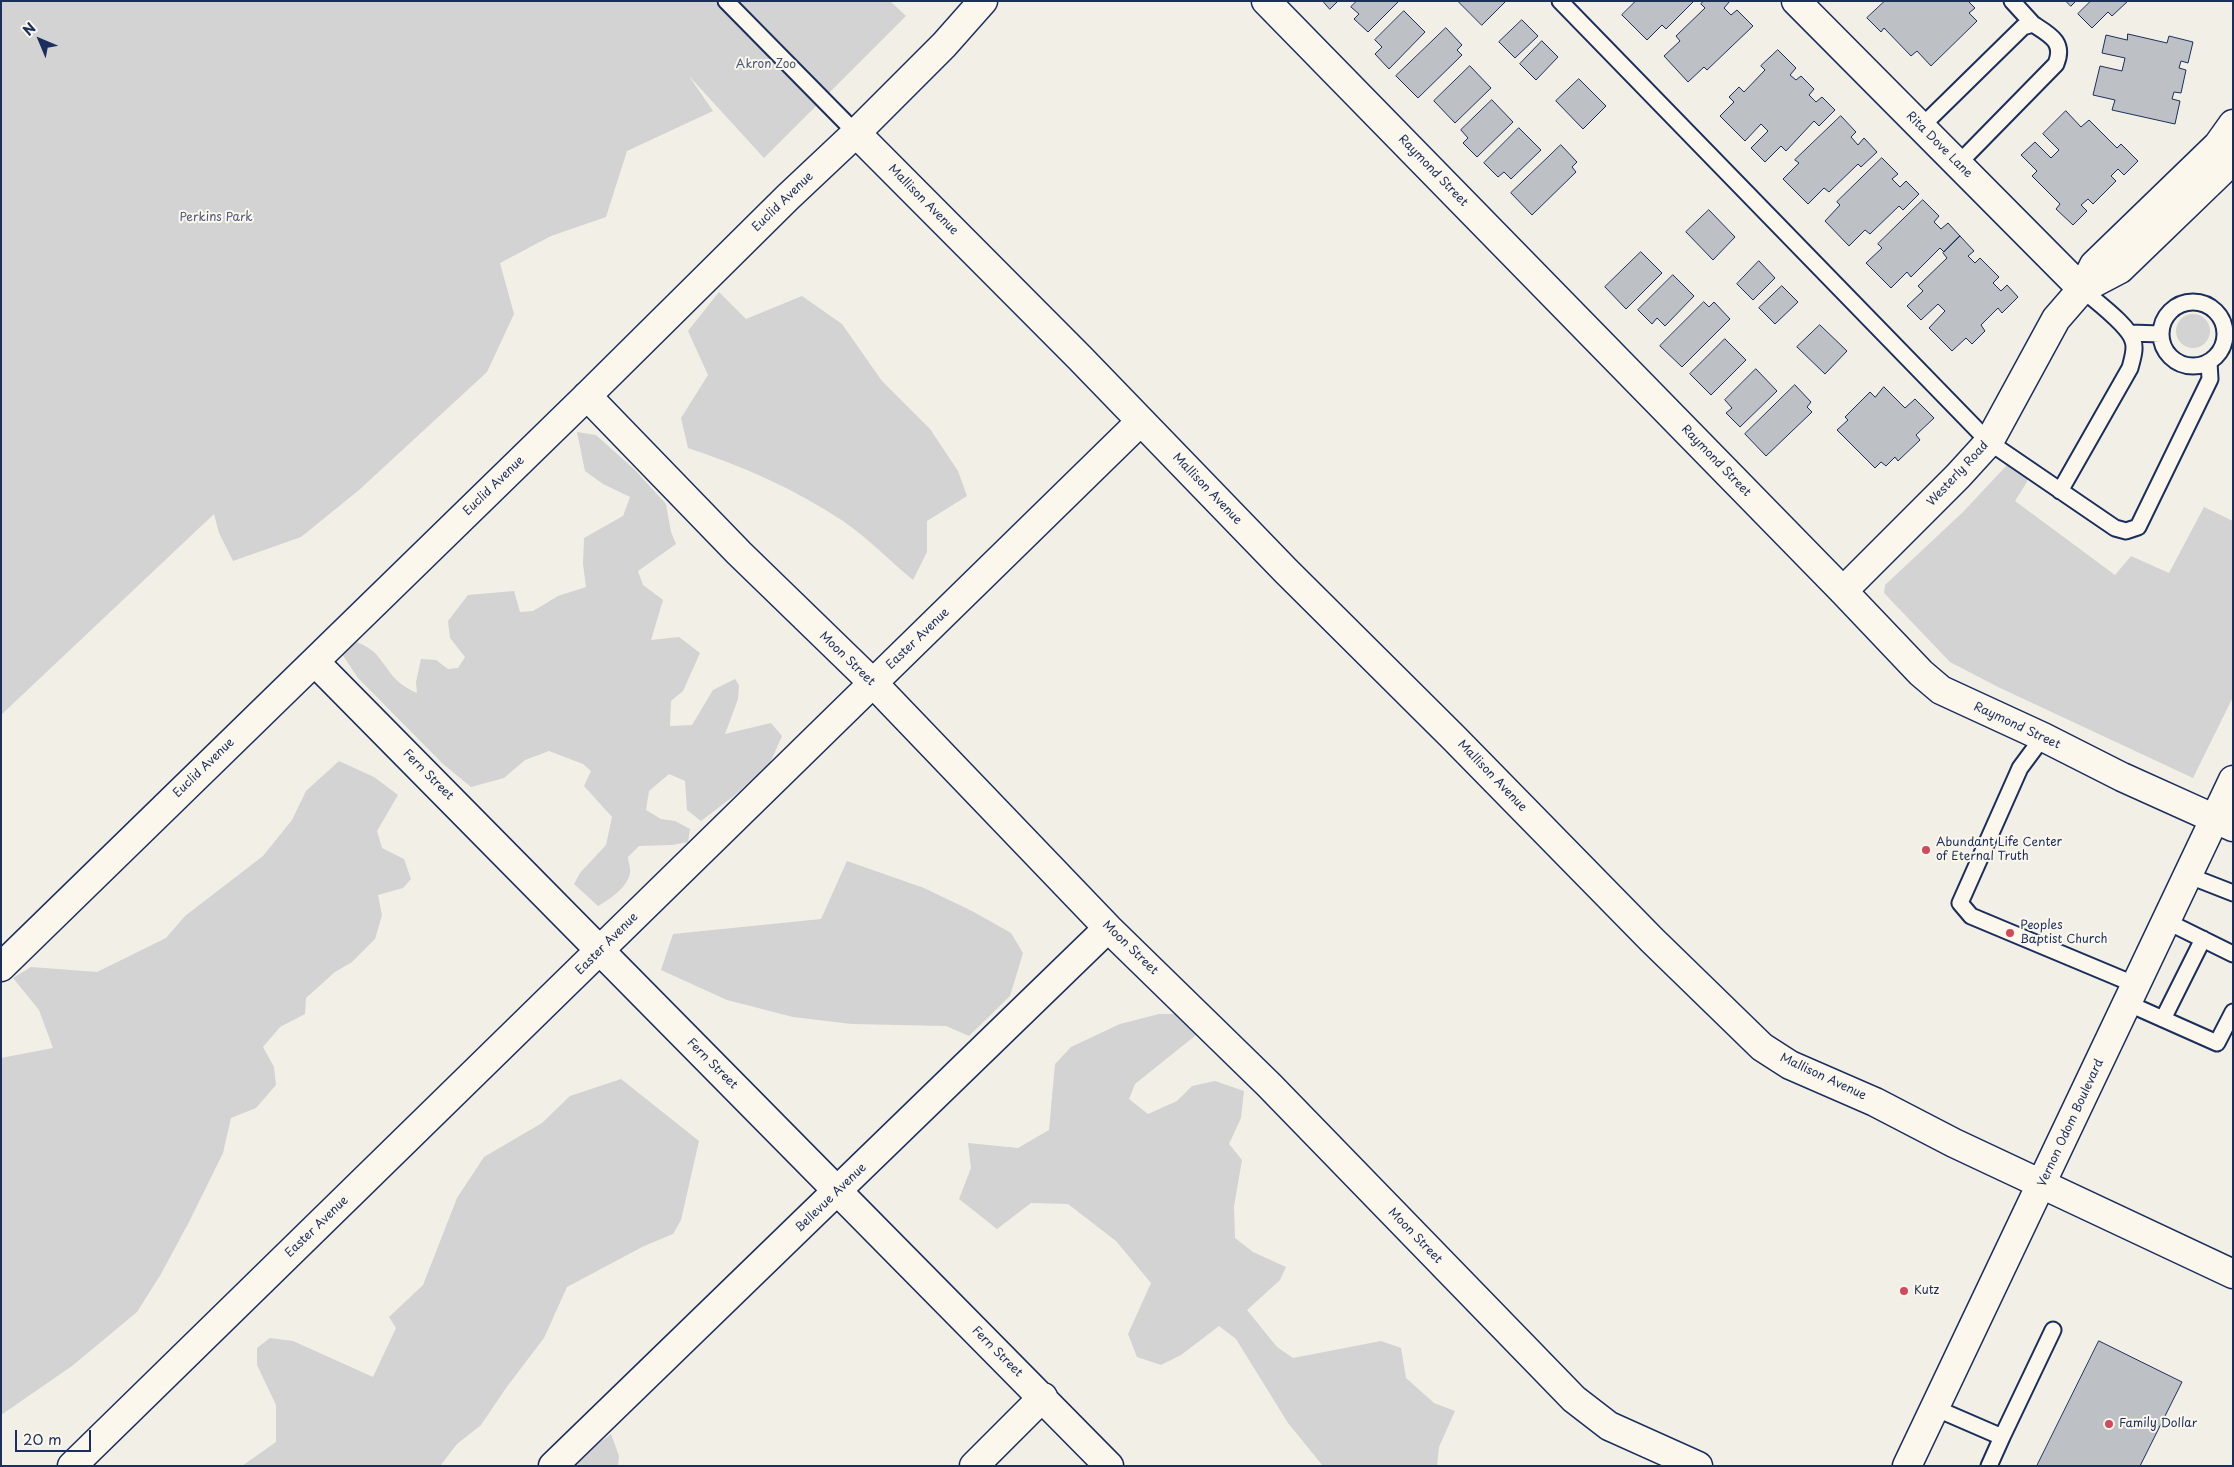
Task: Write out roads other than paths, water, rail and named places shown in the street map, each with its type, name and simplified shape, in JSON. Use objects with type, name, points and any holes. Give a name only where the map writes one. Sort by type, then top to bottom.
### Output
[{"type":"street","name":"Euclid Avenue","points":[[1,967],[316,662],[788,197],[856,133],[944,45],[983,1]]},
{"type":"street","name":"Raymond Street","points":[[1266,1],[1843,590],[1921,674],[1941,690],[2043,737],[2122,777],[2224,822]]},
{"type":"street","name":"Rita Dove Lane","points":[[1807,5],[1920,127],[2082,289]]},
{"type":"street","name":"Westerly Road","points":[[1843,590],[1958,476],[1989,442],[2056,320],[2082,289],[2094,266],[2218,144],[2233,124]]},
{"type":"street","name":"Mallison Avenue","points":[[856,133],[1141,421],[1286,571],[1454,738],[1652,940],[1762,1047],[1790,1064],[1875,1102],[1954,1143],[2233,1274]]},
{"type":"street","name":"Westerly Road","points":[[2082,289],[2120,269],[2233,160]]},
{"type":"street","name":"Moon Street","points":[[587,396],[739,553],[873,683],[1108,928],[1269,1085],[1574,1399],[1609,1426],[1698,1466]]},
{"type":"street","name":"Easter Avenue","points":[[72,1466],[601,951],[1141,421]]},
{"type":"street","name":"Fern Street","points":[[316,662],[1109,1466]]},
{"type":"street","name":"Vernon Odom Boulevard","points":[[1907,1466],[2187,875],[2224,822],[2233,780]]},
{"type":"street","name":"Bellevue Avenue","points":[[553,1466],[1108,928]]},
{"type":"street","points":[[974,1466],[1043,1397]]},
{"type":"lane","points":[[726,1],[856,133]]},
{"type":"lane","points":[[1560,1],[1989,442],[2115,528],[2126,531],[2138,527],[2210,379],[2209,362]]},
{"type":"lane","points":[[1958,164],[2056,64],[2060,55],[2057,44],[2052,36],[2033,24],[2012,1]]},
{"type":"lane","points":[[1920,127],[2022,27],[2033,24]]},
{"type":"lane","points":[[2060,491],[2130,368],[2134,343],[2130,333],[2082,289]]},
{"type":"lane","points":[[2188,302],[2207,305],[2222,318],[2225,338],[2217,355],[2209,362],[2199,365],[2188,365],[2177,361],[2169,354],[2163,344],[2162,334],[2163,323],[2169,313],[2178,306],[2188,302]]},
{"type":"lane","points":[[2130,333],[2162,334]]},
{"type":"lane","points":[[2043,737],[2020,768],[1960,903],[1971,916],[2131,994],[2163,1019],[2217,1043],[2233,1012]]},
{"type":"lane","points":[[2187,875],[2233,893]]},
{"type":"lane","points":[[2166,921],[2233,954]]},
{"type":"lane","points":[[2163,1019],[2203,939]]},
{"type":"lane","points":[[1989,1466],[2053,1330]]},
{"type":"lane","points":[[1935,1408],[2002,1437]]},
{"type":"place","name":"Abundant Life Center of Eternal Truth","points":[[1926,850]]},
{"type":"place","name":"Peoples Baptist Church","points":[[2010,933]]},
{"type":"place","name":"Kutz","points":[[1904,1291]]},
{"type":"place","name":"Family Dollar","points":[[2109,1424]]},
{"type":"park label","name":"Akron Zoo","points":[[766,65]]},
{"type":"park label","name":"Perkins Park","points":[[216,218]]}]
